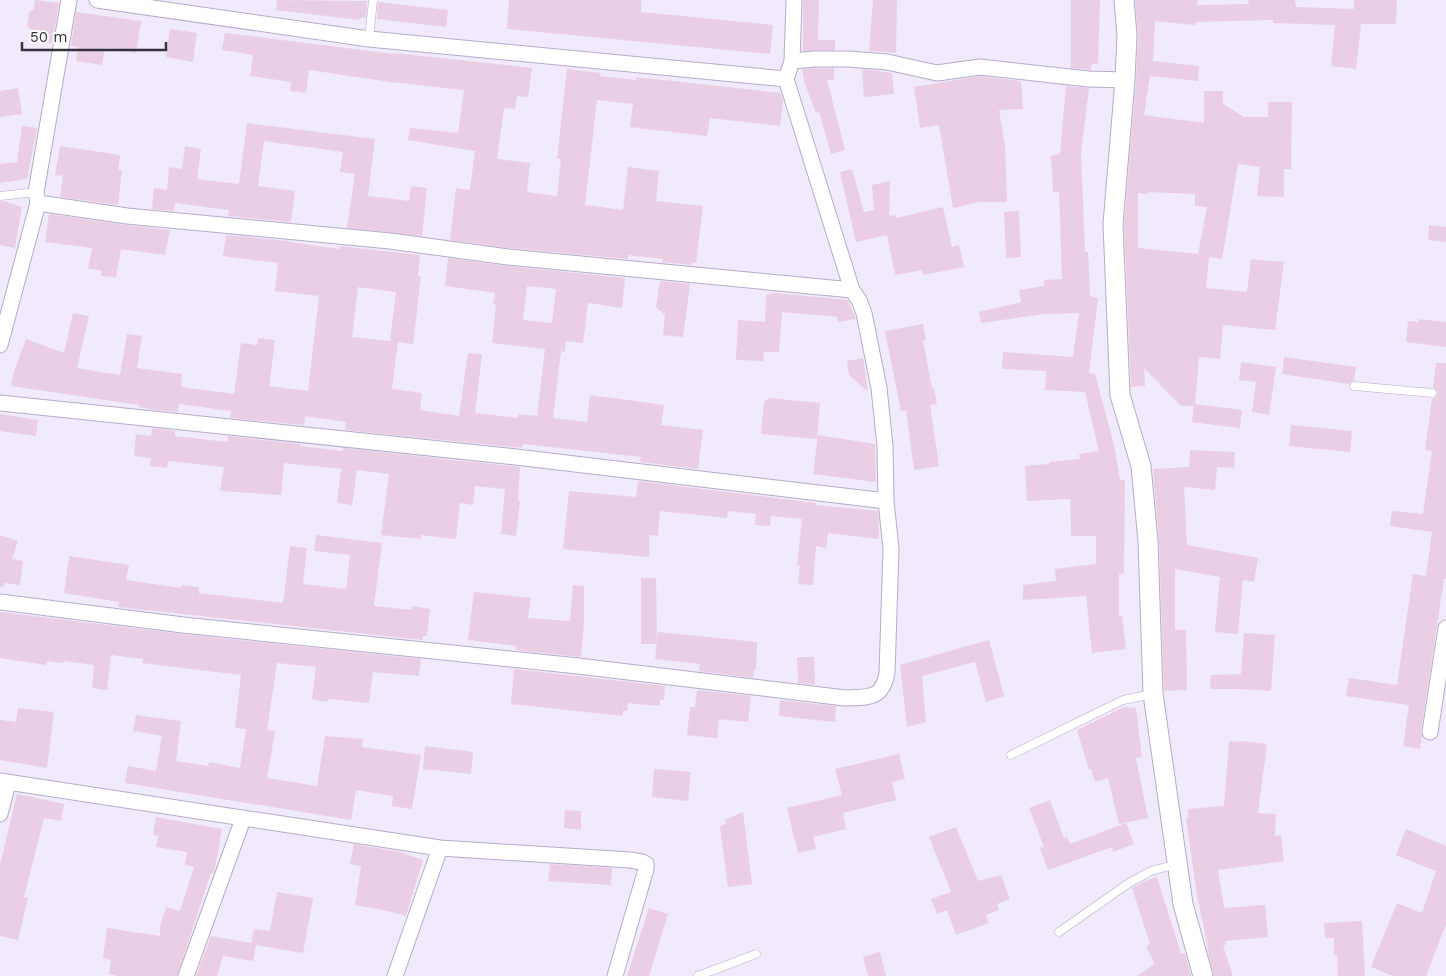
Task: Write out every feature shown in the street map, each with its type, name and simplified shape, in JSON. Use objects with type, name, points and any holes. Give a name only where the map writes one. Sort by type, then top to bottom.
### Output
[{"type":"street","points":[[0,345],[37,198],[69,0]]},
{"type":"street","points":[[96,0],[369,39],[786,79]]},
{"type":"street","points":[[0,602],[183,625],[578,666],[844,698],[867,697],[879,692],[885,686],[887,673],[891,549],[886,501],[885,446],[879,388],[864,313],[859,300],[852,290],[786,79],[792,61],[794,0]]},
{"type":"street","points":[[1124,0],[1127,35],[1125,80],[1112,224],[1120,395],[1141,466],[1148,540],[1153,694],[1183,904],[1203,976]]},
{"type":"street","points":[[792,61],[849,59],[887,62],[937,73],[980,67],[1125,80]]},
{"type":"street","points":[[37,198],[127,216],[390,240],[508,257],[852,290]]},
{"type":"street","points":[[0,403],[516,457],[886,501]]},
{"type":"street","points":[[1430,732],[1446,628]]},
{"type":"street","points":[[0,814],[4,782],[440,848],[642,862],[646,864],[643,882],[615,976]]},
{"type":"street","points":[[186,976],[243,819]]},
{"type":"street","points":[[395,976],[440,848]]},
{"type":"lane","points":[[369,39],[373,0]]},
{"type":"lane","points":[[0,196],[37,198]]},
{"type":"lane","points":[[1354,386],[1432,393]]},
{"type":"lane","points":[[1010,755],[1123,700],[1153,694]]},
{"type":"lane","points":[[1058,932],[1129,882],[1150,871],[1177,864]]},
{"type":"lane","points":[[698,976],[756,954]]},
{"type":"building","points":[[35,0],[59,3],[52,43],[29,40],[31,30],[27,26],[29,12],[34,9]]},
{"type":"building","points":[[277,0],[367,1],[366,18],[361,17],[360,20],[276,10]]},
{"type":"building","points":[[509,0],[641,0],[641,12],[773,25],[770,54],[507,29]]},
{"type":"building","points":[[803,0],[819,0],[818,40],[835,40],[835,50],[803,51]]},
{"type":"building","points":[[873,0],[897,0],[896,53],[869,51]]},
{"type":"building","points":[[1071,0],[1100,0],[1098,64],[1092,64],[1091,70],[1071,68]]},
{"type":"building","points":[[1135,0],[1197,0],[1197,5],[1249,4],[1248,0],[1295,0],[1296,7],[1354,9],[1354,0],[1397,0],[1396,24],[1361,24],[1356,69],[1331,66],[1335,25],[1273,23],[1273,20],[1196,22],[1195,25],[1155,21],[1153,61],[1199,66],[1198,81],[1150,76],[1144,115],[1204,123],[1204,91],[1223,91],[1223,104],[1244,117],[1268,117],[1268,102],[1292,102],[1291,169],[1284,169],[1284,197],[1257,196],[1260,167],[1238,164],[1222,259],[1209,257],[1206,288],[1247,292],[1251,259],[1284,262],[1275,330],[1223,325],[1220,359],[1199,357],[1195,404],[1242,410],[1240,428],[1192,422],[1194,406],[1181,406],[1144,368],[1145,386],[1131,387],[1124,224],[1138,35]],"holes":[[[1138,193],[1195,194],[1195,206],[1207,207],[1198,254],[1138,248]]]},
{"type":"building","points":[[378,2],[448,10],[446,27],[377,19]]},
{"type":"building","points":[[76,12],[141,21],[136,53],[105,48],[102,65],[76,61],[78,47],[71,46]]},
{"type":"building","points":[[170,29],[197,33],[193,62],[166,57]]},
{"type":"building","points":[[225,33],[394,54],[532,68],[528,97],[517,96],[515,109],[504,108],[497,159],[530,163],[527,192],[557,196],[561,159],[557,159],[567,69],[601,73],[600,76],[636,80],[636,77],[781,93],[783,102],[780,126],[710,118],[707,136],[630,127],[633,104],[597,100],[585,205],[623,210],[628,167],[659,171],[656,201],[703,206],[696,263],[692,262],[692,265],[662,262],[663,259],[628,255],[628,259],[509,248],[450,240],[456,188],[470,190],[475,151],[408,140],[410,128],[458,133],[464,90],[309,70],[306,93],[290,91],[291,82],[250,76],[253,55],[222,50]]},
{"type":"building","points":[[834,68],[834,80],[827,80],[845,150],[831,154],[819,112],[816,113],[804,82],[802,69]]},
{"type":"building","points":[[862,69],[892,73],[894,94],[864,97]]},
{"type":"building","points":[[980,76],[1021,81],[1023,109],[999,110],[1005,146],[1007,202],[979,202],[953,208],[939,125],[920,128],[914,87]]},
{"type":"building","points":[[1066,86],[1089,88],[1081,153],[1085,252],[1088,252],[1090,296],[1098,298],[1089,373],[1095,374],[1114,445],[1120,480],[1125,480],[1124,573],[1119,574],[1119,616],[1122,615],[1126,649],[1092,653],[1086,596],[1023,600],[1023,585],[1056,581],[1055,569],[1096,564],[1096,536],[1071,536],[1070,499],[1027,501],[1025,466],[1080,459],[1079,454],[1099,451],[1085,392],[1045,390],[1046,371],[1002,369],[1003,352],[1073,357],[1079,313],[1045,314],[981,323],[979,312],[1021,302],[1019,290],[1044,286],[1044,280],[1062,279],[1059,192],[1053,192],[1051,156],[1060,154]]},
{"type":"building","points":[[18,88],[22,114],[0,117],[0,91]]},
{"type":"building","points":[[247,123],[375,139],[368,196],[409,201],[411,186],[427,188],[422,236],[347,228],[355,174],[340,172],[343,152],[264,141],[258,186],[295,191],[291,222],[228,216],[229,210],[175,203],[174,211],[152,209],[154,188],[167,190],[169,167],[182,169],[185,146],[201,149],[197,179],[239,184]]},
{"type":"building","points":[[22,126],[37,128],[27,179],[0,183],[0,164],[17,162]]},
{"type":"building","points":[[60,146],[120,155],[118,169],[122,170],[118,205],[60,197],[63,175],[55,176]]},
{"type":"building","points":[[852,169],[864,212],[874,210],[872,185],[890,181],[889,216],[895,215],[896,218],[943,207],[952,247],[959,245],[964,267],[923,275],[922,270],[895,275],[887,235],[856,242],[840,172]]},
{"type":"building","points":[[4,201],[22,207],[15,248],[0,245],[0,202]]},
{"type":"building","points":[[1019,211],[1021,257],[1006,258],[1004,212]]},
{"type":"building","points":[[49,214],[170,230],[165,255],[121,249],[116,277],[101,276],[101,270],[88,269],[92,248],[45,242]]},
{"type":"building","points":[[1429,225],[1446,227],[1446,242],[1428,240]]},
{"type":"building","points":[[226,235],[289,241],[339,249],[340,246],[420,255],[418,276],[421,277],[413,344],[398,342],[392,389],[422,393],[420,410],[459,416],[468,353],[482,354],[475,413],[518,418],[519,414],[537,416],[545,349],[492,343],[496,304],[493,304],[495,293],[445,286],[448,258],[625,278],[622,308],[588,303],[583,343],[566,341],[565,352],[561,351],[553,418],[587,422],[590,395],[664,405],[661,425],[703,430],[698,469],[640,462],[641,457],[523,444],[522,448],[345,430],[346,422],[305,416],[304,425],[230,418],[231,411],[179,404],[178,412],[155,410],[139,407],[139,405],[11,386],[14,371],[26,339],[64,353],[73,313],[89,316],[77,368],[120,375],[127,334],[142,336],[137,368],[182,374],[181,387],[234,394],[241,343],[257,345],[258,338],[275,340],[269,386],[308,391],[319,296],[275,291],[278,263],[223,256]],"holes":[[[527,286],[556,289],[552,323],[523,320]],[[358,287],[396,292],[390,341],[396,342],[352,337]]]},
{"type":"building","points":[[660,281],[690,284],[683,337],[663,335],[665,315],[656,307]]},
{"type":"building","points":[[774,293],[848,300],[856,319],[838,322],[837,317],[782,312],[779,352],[764,352],[763,361],[736,360],[738,320],[765,322],[766,295]]},
{"type":"building","points":[[1419,319],[1446,322],[1446,347],[1406,342],[1408,321],[1418,322]]},
{"type":"building","points":[[923,324],[926,340],[923,341],[937,404],[930,405],[939,466],[914,470],[906,410],[901,411],[885,331]]},
{"type":"building","points":[[1284,357],[1356,367],[1354,380],[1349,384],[1282,374]]},
{"type":"building","points":[[863,358],[868,392],[849,375],[847,361]]},
{"type":"building","points":[[1241,362],[1276,367],[1269,415],[1252,412],[1256,382],[1239,380]]},
{"type":"building","points":[[1436,363],[1446,363],[1446,579],[1444,579],[1421,731],[1420,749],[1403,746],[1409,705],[1346,696],[1349,678],[1397,685],[1413,574],[1426,576],[1432,532],[1390,526],[1392,511],[1423,514],[1432,451],[1425,450],[1432,399],[1438,393],[1433,388]]},
{"type":"building","points":[[769,398],[820,403],[817,439],[761,434],[764,402]]},
{"type":"building","points":[[0,414],[38,420],[36,436],[0,431]]},
{"type":"building","points":[[1291,425],[1352,431],[1350,452],[1289,446]]},
{"type":"building","points":[[152,428],[175,431],[175,436],[227,442],[228,436],[343,451],[343,448],[520,467],[518,501],[520,501],[516,536],[501,534],[505,489],[475,486],[473,505],[460,503],[456,539],[421,535],[421,539],[381,535],[389,474],[357,470],[352,505],[337,503],[341,469],[284,463],[281,495],[220,491],[224,467],[168,461],[167,468],[150,466],[151,458],[134,456],[136,434],[151,436]]},
{"type":"building","points":[[818,435],[875,444],[876,482],[813,474]]},
{"type":"building","points":[[1190,450],[1235,452],[1234,468],[1217,467],[1215,490],[1184,487],[1187,545],[1258,558],[1254,582],[1243,580],[1238,634],[1215,632],[1220,577],[1175,569],[1175,630],[1186,630],[1187,690],[1164,691],[1159,541],[1153,469],[1189,467]]},
{"type":"building","points":[[638,481],[816,503],[815,505],[878,511],[879,539],[828,533],[826,548],[816,546],[813,585],[798,584],[800,566],[797,566],[802,519],[771,516],[770,526],[755,525],[756,514],[728,511],[727,518],[660,511],[658,536],[649,535],[649,557],[563,549],[569,491],[636,497]]},
{"type":"building","points":[[0,535],[18,541],[12,559],[23,561],[20,585],[5,583],[3,587],[0,587]]},
{"type":"building","points":[[316,535],[382,543],[374,606],[412,610],[413,606],[430,609],[427,636],[423,636],[423,640],[118,607],[119,602],[64,593],[69,556],[129,565],[126,580],[181,588],[182,585],[199,587],[199,593],[283,603],[290,546],[307,548],[303,584],[346,589],[350,555],[314,551]]},
{"type":"building","points":[[641,578],[656,578],[657,644],[641,644]]},
{"type":"building","points":[[573,585],[584,586],[584,622],[581,657],[516,650],[516,646],[468,640],[474,592],[531,598],[528,618],[570,621]]},
{"type":"building","points":[[0,612],[182,634],[421,659],[419,676],[373,672],[369,703],[328,699],[327,702],[312,699],[316,667],[277,663],[267,730],[275,731],[267,778],[317,786],[325,736],[363,739],[362,747],[421,755],[412,809],[392,806],[393,796],[356,790],[351,820],[125,783],[128,766],[156,771],[162,736],[133,731],[136,715],[181,721],[176,761],[208,766],[209,762],[240,768],[246,729],[235,728],[241,675],[142,663],[143,659],[111,655],[107,690],[92,688],[94,665],[47,661],[46,665],[0,658]]},
{"type":"building","points":[[658,632],[757,642],[756,670],[754,670],[753,678],[699,671],[700,664],[655,659]]},
{"type":"building","points":[[1244,633],[1275,635],[1271,691],[1210,689],[1211,675],[1241,674]]},
{"type":"building","points":[[989,640],[1004,696],[986,702],[975,662],[922,676],[926,722],[907,727],[900,665]]},
{"type":"building","points":[[797,657],[814,657],[815,685],[798,683]]},
{"type":"building","points":[[514,669],[665,686],[664,700],[660,699],[660,706],[628,703],[627,711],[623,711],[623,716],[511,704]]},
{"type":"building","points":[[697,690],[751,696],[748,722],[719,719],[717,738],[687,735],[690,707],[695,707]]},
{"type":"building","points":[[780,700],[836,706],[835,722],[779,716]]},
{"type":"building","points":[[1124,707],[1136,708],[1142,757],[1136,758],[1148,818],[1119,824],[1108,778],[1095,782],[1091,769],[1089,770],[1077,730]]},
{"type":"building","points":[[18,708],[54,712],[47,768],[0,760],[0,720],[16,722]]},
{"type":"building","points":[[1229,741],[1267,744],[1258,813],[1276,814],[1275,836],[1281,835],[1284,861],[1218,870],[1224,908],[1265,905],[1268,937],[1225,941],[1226,944],[1223,945],[1233,976],[1214,976],[1197,895],[1186,819],[1188,817],[1188,809],[1224,806]]},
{"type":"building","points":[[425,746],[473,752],[471,774],[423,769]]},
{"type":"building","points":[[899,754],[905,779],[892,782],[896,800],[843,813],[846,829],[813,837],[816,849],[798,853],[787,808],[842,795],[835,769]]},
{"type":"building","points":[[654,769],[691,772],[688,801],[652,797]]},
{"type":"building","points":[[17,794],[64,804],[61,821],[44,818],[24,897],[28,898],[18,940],[0,936],[0,865]]},
{"type":"building","points":[[1050,800],[1064,838],[1067,837],[1070,844],[1126,823],[1134,844],[1113,852],[1112,847],[1048,870],[1040,848],[1044,847],[1029,808]]},
{"type":"building","points":[[565,810],[581,811],[581,830],[564,828]]},
{"type":"building","points":[[743,812],[752,884],[728,887],[720,826],[726,824],[725,820]]},
{"type":"building","points":[[156,817],[222,829],[215,868],[213,874],[211,873],[177,976],[118,976],[109,974],[111,960],[103,958],[107,928],[160,936],[160,926],[166,907],[180,911],[194,867],[185,865],[187,852],[156,847],[158,836],[153,835]]},
{"type":"building","points":[[956,827],[978,881],[1001,875],[1010,899],[997,904],[999,910],[986,915],[989,923],[956,935],[947,910],[937,914],[931,899],[951,892],[929,837]]},
{"type":"building","points":[[1406,829],[1446,846],[1446,924],[1426,976],[1393,976],[1371,967],[1397,903],[1422,913],[1436,871],[1396,855]]},
{"type":"building","points":[[354,844],[400,852],[423,860],[406,916],[355,905],[361,866],[350,864]]},
{"type":"building","points":[[550,864],[612,868],[611,885],[548,881]]},
{"type":"building","points":[[1157,877],[1181,954],[1185,953],[1191,976],[1137,976],[1155,964],[1146,947],[1150,944],[1132,888]]},
{"type":"building","points":[[277,892],[313,898],[303,953],[256,945],[253,961],[223,956],[217,976],[196,976],[211,936],[251,943],[254,929],[270,931]]},
{"type":"building","points":[[649,908],[668,914],[649,976],[627,976]]},
{"type":"building","points":[[1362,921],[1365,976],[1338,976],[1337,955],[1334,955],[1334,938],[1325,938],[1324,923]]},
{"type":"building","points":[[880,952],[886,976],[868,976],[863,957]]}]
